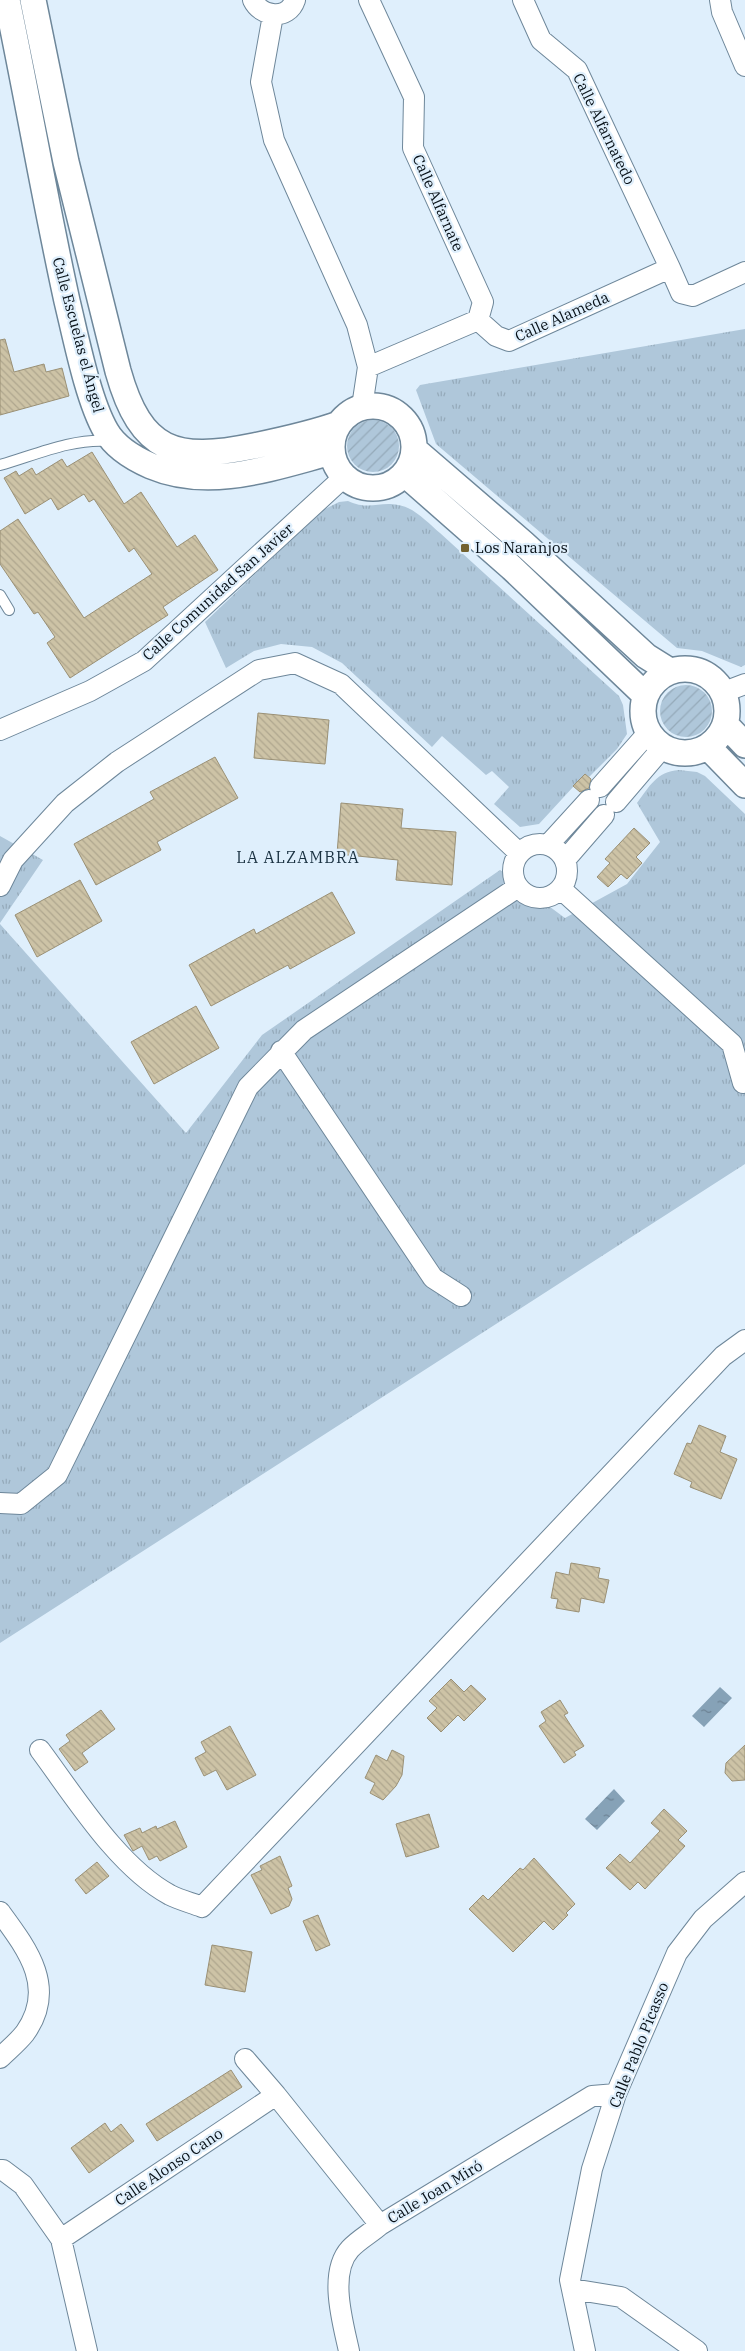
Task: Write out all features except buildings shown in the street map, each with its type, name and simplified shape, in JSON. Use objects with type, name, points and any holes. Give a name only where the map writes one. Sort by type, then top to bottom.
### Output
[{"type":"street","name":"Calle Escuelas el Ángel","points":[[7,0],[52,234],[74,330],[97,413],[115,442],[150,466],[175,473],[204,477],[231,477],[332,452]]},
{"type":"street","name":"Calle Escuelas el Ángel","points":[[33,0],[66,162],[118,371],[125,396],[134,415],[147,432],[159,442],[173,450],[201,454],[237,450],[315,433],[339,424]]},
{"type":"street","points":[[253,0],[261,11],[273,15],[285,12],[295,0]]},
{"type":"street","name":"Calle Alfarnate","points":[[369,0],[414,97],[413,148],[483,302],[478,320]]},
{"type":"street","name":"Calle Alfarnatedo","points":[[523,0],[541,40],[577,70],[670,268]]},
{"type":"street","points":[[720,0],[722,12],[745,66]]},
{"type":"street","points":[[273,15],[262,82],[274,140],[357,325],[368,368],[362,407]]},
{"type":"street","points":[[670,268],[681,293],[693,296],[745,272]]},
{"type":"street","name":"Calle Alameda","points":[[478,320],[496,336],[510,341],[670,268]]},
{"type":"street","points":[[368,368],[478,320]]},
{"type":"street","points":[[362,407],[388,408],[400,415],[411,431],[415,450],[412,463],[405,474],[392,484],[375,488],[358,486],[344,477],[336,465],[332,452],[333,437],[339,424],[349,414],[362,407]]},
{"type":"street","points":[[415,450],[523,542],[646,656],[670,671]]},
{"type":"street","points":[[405,474],[505,562],[645,696]]},
{"type":"street","name":"Calle Comunidad San Javier","points":[[0,730],[90,691],[144,661],[344,477]]},
{"type":"street","points":[[0,886],[13,860],[65,803],[118,762],[259,670],[295,663],[341,684],[519,854]]},
{"type":"street","points":[[682,668],[706,674],[734,688],[726,725],[718,738],[708,747],[696,752],[685,754],[656,740],[642,714],[645,696],[655,681],[670,671],[682,668]]},
{"type":"street","points":[[726,725],[745,745]]},
{"type":"street","points":[[548,845],[594,794],[656,740]]},
{"type":"street","points":[[565,860],[610,808],[656,740]]},
{"type":"street","points":[[708,747],[745,785]]},
{"type":"street","points":[[538,844],[548,845],[558,851],[565,860],[567,875],[561,889],[547,898],[531,897],[518,887],[513,870],[519,854],[528,847],[538,844]]},
{"type":"street","points":[[0,1503],[21,1504],[57,1474],[248,1087],[281,1051],[304,1030],[518,887]]},
{"type":"street","points":[[561,889],[732,1044],[743,1083]]},
{"type":"street","points":[[281,1051],[433,1278],[461,1296]]},
{"type":"street","points":[[40,1750],[106,1839],[142,1876],[170,1895],[202,1907],[723,1356],[745,1340]]},
{"type":"street","name":"Calle Pablo Picasso","points":[[584,2351],[570,2280],[592,2169],[616,2094],[677,1953],[703,1919],[745,1882]]},
{"type":"street","points":[[0,1912],[37,1971],[40,2002],[25,2033],[0,2058]]},
{"type":"street","points":[[245,2059],[380,2225]]},
{"type":"street","name":"Calle Joan Miró","points":[[349,2351],[339,2302],[340,2264],[350,2249],[380,2225],[592,2096],[616,2094]]},
{"type":"street","name":"Calle Alonso Cano","points":[[61,2239],[276,2095]]},
{"type":"street","points":[[0,2170],[23,2184],[61,2239],[87,2351]]},
{"type":"street","points":[[572,2289],[620,2297],[698,2351]]},
{"type":"lane","points":[[0,465],[70,444],[92,440],[115,442]]},
{"type":"lane","points":[[0,595],[9,610]]},
{"type":"green space","points":[[745,329],[745,665],[741,667],[702,651],[677,648],[436,444],[416,390],[420,385]]},
{"type":"green space","points":[[373,420],[383,422],[391,428],[397,436],[399,446],[397,456],[391,464],[383,470],[373,472],[363,470],[355,464],[349,456],[347,446],[349,436],[355,428],[363,422]]},
{"type":"green space","points":[[348,501],[368,506],[398,505],[415,512],[619,696],[623,705],[627,734],[617,749],[589,777],[585,774],[539,824],[520,827],[494,804],[509,787],[492,771],[486,775],[442,736],[432,747],[342,663],[312,647],[281,644],[254,651],[226,668],[205,622],[321,511],[339,502]]},
{"type":"green space","points":[[681,685],[691,685],[705,692],[712,706],[712,716],[705,730],[691,737],[681,737],[671,733],[664,726],[660,716],[660,706],[664,696],[671,689]]},
{"type":"green space","points":[[671,771],[697,772],[705,776],[745,814],[745,1164],[0,1643],[0,924],[186,1133],[262,1035],[500,870],[565,918],[627,884],[660,842],[637,803],[659,777]]},
{"type":"green space","points":[[0,836],[43,860],[0,923]]},
{"type":"water","points":[[720,1687],[732,1698],[704,1727],[692,1716]]},
{"type":"water","points":[[614,1789],[625,1801],[597,1830],[585,1819]]},
{"type":"place","name":"Los Naranjos","points":[[465,548]]},
{"type":"district","name":"LA ALZAMBRA","points":[[298,857]]}]
